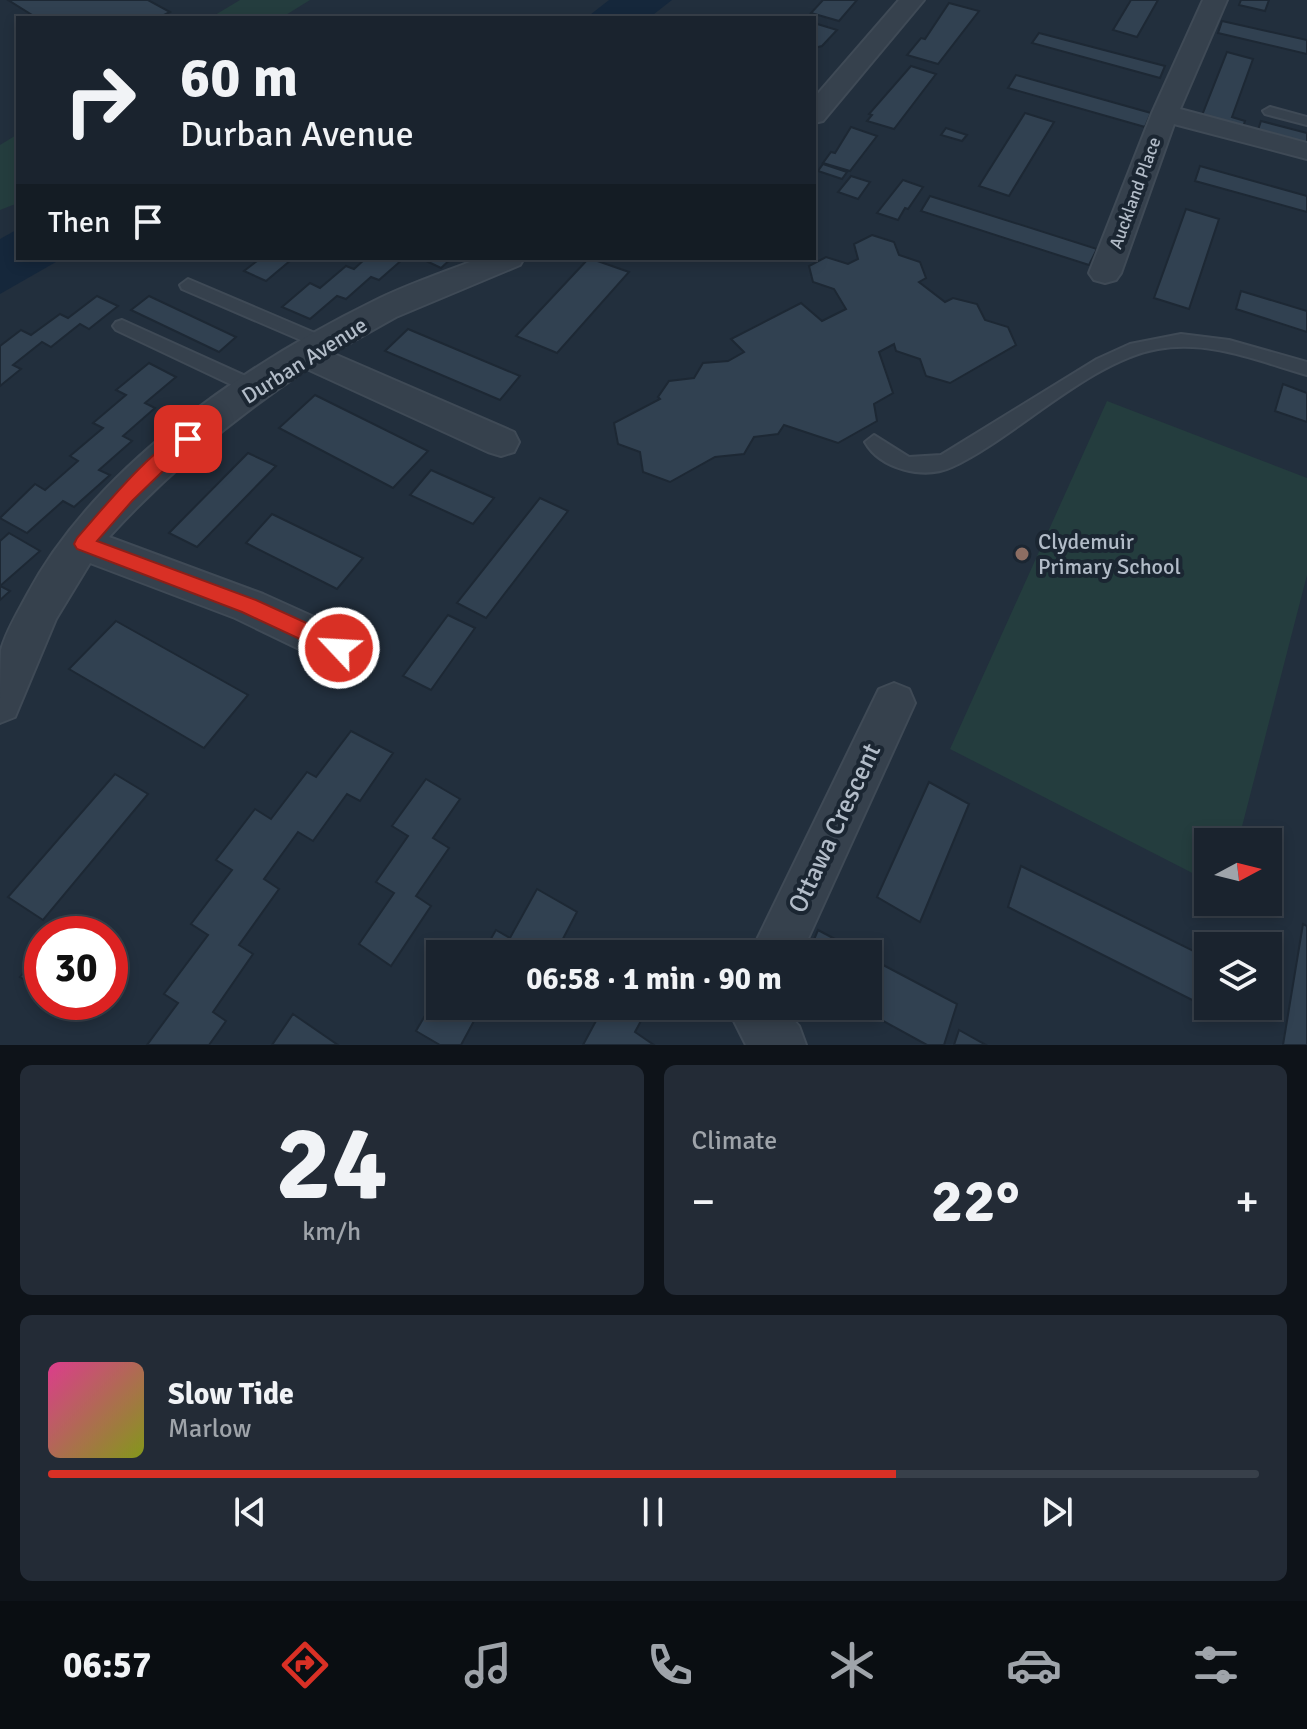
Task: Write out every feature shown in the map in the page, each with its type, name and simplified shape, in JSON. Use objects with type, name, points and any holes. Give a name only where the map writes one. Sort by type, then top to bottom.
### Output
[{"type":"street","points":[[816,113],[912,0]]},
{"type":"street","name":"Auckland Place","points":[[1105,273],[1165,113],[1215,0]]},
{"type":"street","name":"Auckland Place","points":[[1165,113],[1307,151]]},
{"type":"street","name":"Durban Avenue","points":[[0,703],[20,652],[64,567],[165,456],[314,348],[387,309],[504,260]]},
{"type":"street","points":[[314,348],[501,442]]},
{"type":"street","points":[[83,544],[249,606],[339,648]]},
{"type":"street","name":"Ottawa Crescent","points":[[782,940],[894,703]]},
{"type":"street","points":[[760,1020],[780,1045]]},
{"type":"lane","points":[[1270,111],[1307,121]]},
{"type":"lane","points":[[188,285],[314,348]]},
{"type":"lane","points":[[122,326],[255,388]]},
{"type":"lane","points":[[874,442],[893,458],[908,464],[945,462],[1103,363],[1130,348],[1152,343],[1194,339],[1236,346],[1307,369]]},
{"type":"green space","points":[[240,0],[310,0],[284,16],[213,16]]},
{"type":"green space","points":[[16,135],[16,204],[0,210],[0,145]]},
{"type":"green space","points":[[1107,401],[1307,478],[1307,575],[1242,828],[1194,828],[1194,874],[950,749]]},
{"type":"water","points":[[609,0],[672,0],[652,16],[589,16]]},
{"type":"water","points":[[16,230],[16,260],[60,260],[0,294],[0,239]]},
{"type":"building","points":[[8,0],[148,0],[170,12],[162,16],[34,16]]},
{"type":"building","points":[[823,0],[857,0],[839,21],[811,13]]},
{"type":"building","points":[[1131,0],[1158,0],[1137,37],[1113,30]]},
{"type":"building","points":[[1241,0],[1269,0],[1265,11],[1239,5]]},
{"type":"building","points":[[949,3],[979,11],[938,64],[907,55],[921,38],[925,39]]},
{"type":"building","points":[[1222,21],[1307,40],[1307,54],[1218,33]]},
{"type":"building","points":[[816,24],[837,30],[822,46],[816,48]]},
{"type":"building","points":[[1039,33],[1165,66],[1160,78],[1032,43]]},
{"type":"building","points":[[1227,52],[1253,59],[1232,117],[1245,121],[1243,127],[1201,118]]},
{"type":"building","points":[[911,66],[936,74],[894,129],[867,121],[872,115],[869,114]]},
{"type":"building","points":[[1016,75],[1151,113],[1145,127],[1008,88]]},
{"type":"building","points":[[1025,113],[1054,122],[1009,196],[979,186]]},
{"type":"building","points":[[1261,121],[1307,133],[1307,146],[1257,133]]},
{"type":"building","points":[[851,127],[877,136],[850,171],[823,163],[831,152],[835,153]]},
{"type":"building","points":[[946,128],[967,135],[962,141],[941,135]]},
{"type":"building","points":[[823,164],[847,172],[842,179],[818,171]]},
{"type":"building","points":[[1200,166],[1307,196],[1307,212],[1195,181]]},
{"type":"building","points":[[851,176],[870,182],[858,199],[838,192]]},
{"type":"building","points":[[903,180],[923,187],[908,209],[905,208],[898,220],[877,213]]},
{"type":"building","points":[[930,196],[1097,249],[1089,265],[921,211]]},
{"type":"building","points":[[1186,209],[1219,219],[1189,309],[1154,298]]},
{"type":"building","points":[[872,235],[894,242],[899,255],[920,262],[926,278],[919,282],[945,302],[953,298],[977,304],[985,320],[1008,327],[1016,345],[950,383],[926,376],[920,359],[896,351],[894,344],[879,352],[893,393],[874,404],[877,421],[838,443],[784,425],[778,434],[754,437],[744,454],[715,457],[670,482],[643,472],[640,452],[618,444],[614,423],[660,399],[658,397],[669,381],[694,378],[703,363],[728,361],[744,352],[731,339],[801,303],[822,321],[846,309],[834,289],[813,282],[809,266],[826,257],[848,264],[858,259],[854,244]]},
{"type":"building","points":[[258,260],[291,260],[266,281],[244,271]]},
{"type":"building","points":[[364,260],[402,260],[379,280],[371,277],[346,299],[337,296],[310,319],[282,307],[310,283],[320,288],[346,266],[354,269]]},
{"type":"building","points":[[424,260],[450,260],[441,268]]},
{"type":"building","points":[[587,260],[629,272],[557,353],[516,336]]},
{"type":"building","points":[[1241,291],[1307,311],[1307,332],[1236,309]]},
{"type":"building","points":[[97,296],[118,306],[89,329],[80,324],[51,347],[42,342],[13,365],[21,369],[0,386],[0,346],[21,330],[31,335],[60,314],[68,318]]},
{"type":"building","points":[[149,296],[236,337],[219,352],[131,310]]},
{"type":"building","points":[[408,329],[520,376],[500,400],[385,351]]},
{"type":"building","points":[[149,363],[176,377],[145,403],[155,408],[123,436],[132,441],[99,470],[110,475],[74,507],[63,501],[27,533],[0,518],[35,484],[45,490],[78,461],[70,456],[103,428],[93,423],[126,395],[116,390]]},
{"type":"building","points":[[1283,384],[1307,393],[1307,422],[1275,411]]},
{"type":"building","points":[[315,395],[428,451],[393,488],[279,428]]},
{"type":"building","points":[[248,453],[276,466],[197,547],[169,533]]},
{"type":"building","points":[[431,470],[494,498],[473,524],[410,495]]},
{"type":"building","points":[[540,498],[568,511],[486,618],[457,603]]},
{"type":"building","points":[[272,514],[363,558],[337,589],[246,543]]},
{"type":"building","points":[[9,533],[40,551],[0,586],[0,541]]},
{"type":"building","points":[[0,586],[10,591],[0,600]]},
{"type":"building","points":[[448,615],[475,628],[431,690],[403,676]]},
{"type":"building","points":[[116,621],[248,695],[204,748],[69,669]]},
{"type":"building","points":[[351,731],[393,753],[360,801],[347,794],[313,841],[298,832],[264,879],[279,889],[239,945],[253,954],[213,1012],[226,1021],[209,1045],[147,1045],[178,1003],[164,994],[208,935],[191,924],[232,870],[216,860],[255,809],[271,819],[307,772],[316,777]]},
{"type":"building","points":[[115,774],[148,794],[46,916],[37,916],[8,897]]},
{"type":"building","points":[[426,779],[460,799],[433,838],[449,848],[416,896],[431,906],[391,966],[359,944],[394,893],[376,882],[408,836],[392,826]]},
{"type":"building","points":[[929,782],[969,804],[920,922],[877,897]]},
{"type":"building","points":[[1021,866],[1194,951],[1194,1001],[1008,907]]},
{"type":"building","points":[[537,889],[577,912],[562,940],[490,940],[496,930],[510,938]]},
{"type":"building","points":[[1303,924],[1307,926],[1307,1045],[1283,1045]]},
{"type":"building","points":[[818,930],[837,940],[814,940]]},
{"type":"building","points":[[882,964],[957,1004],[944,1045],[927,1045],[881,1020]]},
{"type":"building","points":[[293,1014],[338,1045],[272,1045]]},
{"type":"building","points":[[426,1014],[426,1020],[474,1020],[461,1045],[440,1045],[416,1031]]},
{"type":"building","points":[[596,1020],[641,1020],[635,1032],[654,1045],[583,1045]]},
{"type":"building","points":[[959,1030],[986,1045],[954,1045]]},
{"type":"place","name":"Clydemuir Primary School","points":[[1022,554]]},
{"type":"route","points":[[188,439],[165,456],[125,496],[83,544],[249,606],[339,648]]}]
